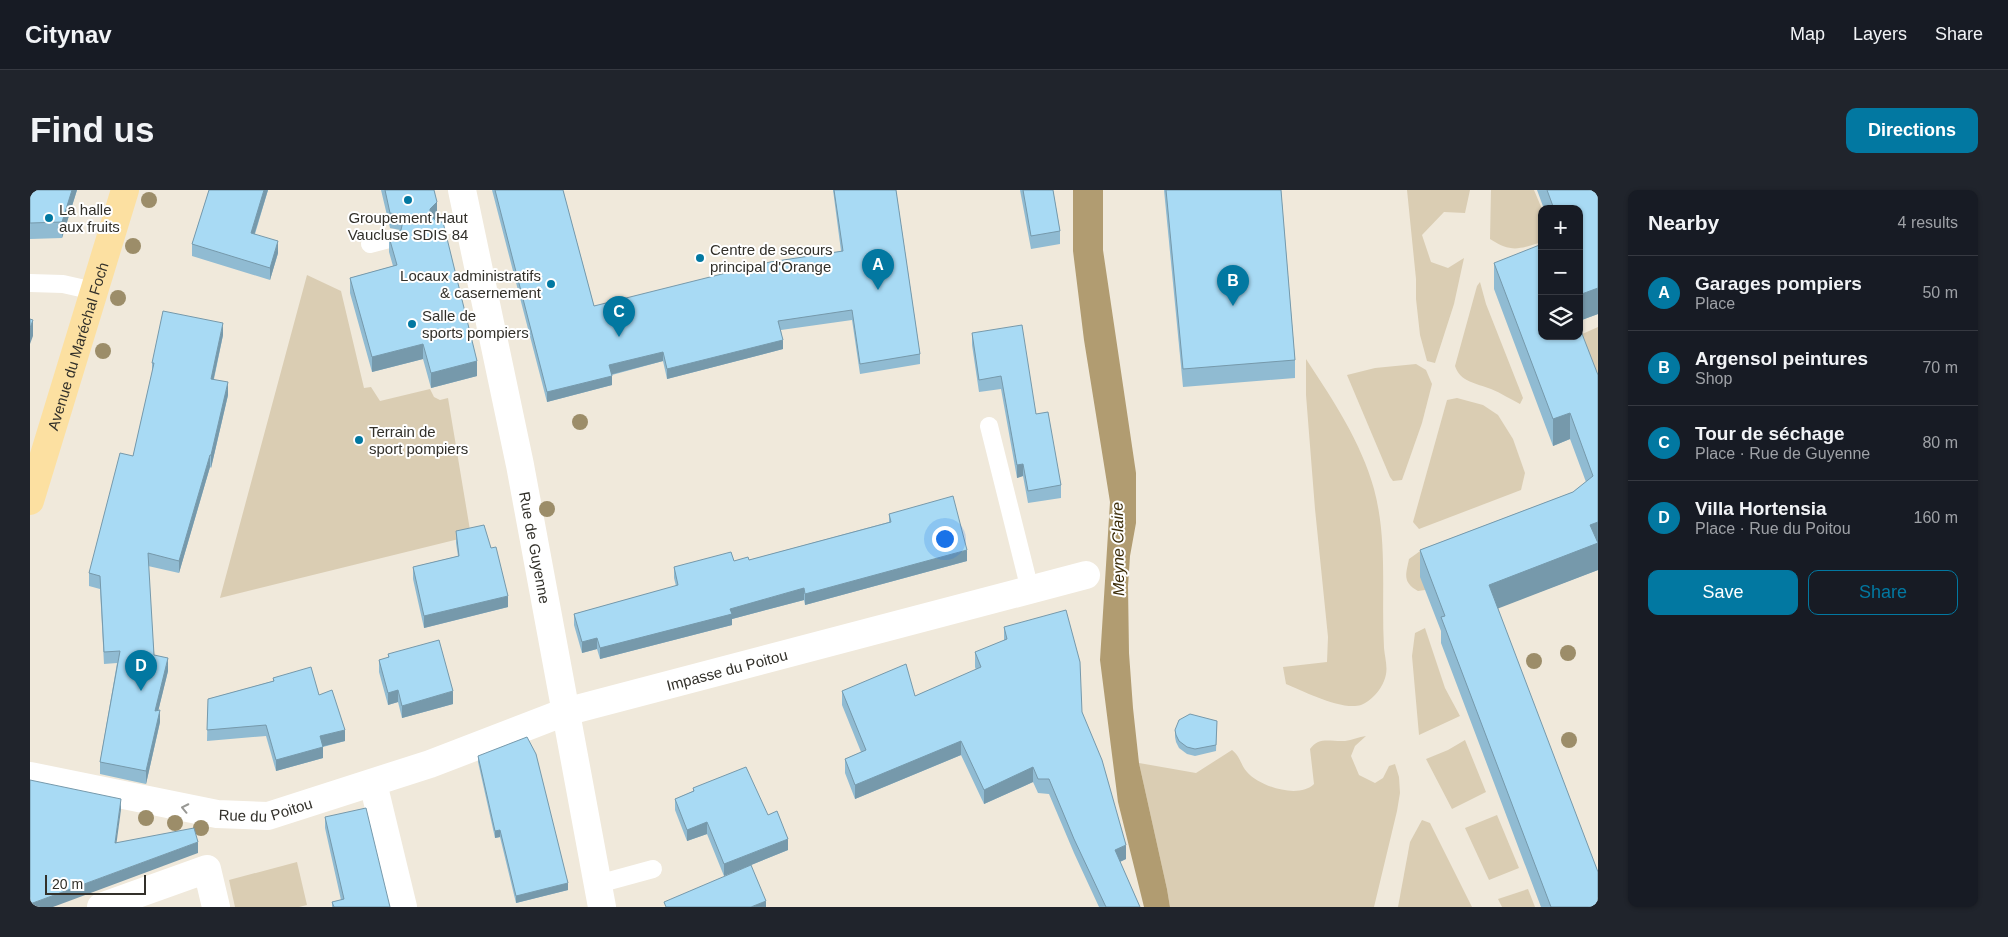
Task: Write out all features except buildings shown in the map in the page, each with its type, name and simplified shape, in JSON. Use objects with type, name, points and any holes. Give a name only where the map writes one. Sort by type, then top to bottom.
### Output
[{"type":"main road","name":"Avenue du Maréchal Foch","points":[[30,501],[125,190]]},
{"type":"street","name":"Rue de Guyenne","points":[[462,190],[520,465],[600,895]]},
{"type":"street","name":"Impasse du Poitou","points":[[373,783],[430,764],[566,712],[1086,575]]},
{"type":"street","name":"Rue du Poitou","points":[[30,776],[217,814],[268,816],[373,783]]},
{"type":"street","points":[[373,783],[402,907]]},
{"type":"street","points":[[101,907],[207,869],[216,907]]},
{"type":"lane","points":[[440,227],[469,220]]},
{"type":"lane","points":[[370,244],[393,238]]},
{"type":"lane","points":[[30,283],[63,284],[94,291]]},
{"type":"lane","points":[[989,426],[1030,590]]},
{"type":"lane","points":[[600,895],[652,869]]},
{"type":"shaded area","points":[[1407,190],[1470,190],[1465,213],[1444,212],[1422,235],[1431,262],[1448,268],[1464,258],[1454,304],[1435,363],[1427,361],[1420,335]]},
{"type":"shaded area","points":[[1491,190],[1534,190],[1540,205],[1538,205],[1538,243],[1510,248],[1490,239]]},
{"type":"shaded area","name":"Terrain de sport pompiers","points":[[307,275],[341,291],[364,388],[371,387],[380,401],[430,389],[434,397],[440,400],[448,398],[471,536],[220,598]]},
{"type":"shaded area","points":[[1480,282],[1486,304],[1523,398],[1520,404],[1465,379],[1455,366],[1477,286]]},
{"type":"shaded area","points":[[1598,327],[1598,380],[1582,340],[1583,334]]},
{"type":"shaded area","points":[[1306,359],[1354,438],[1374,489],[1378,509],[1383,548],[1383,628],[1386,673],[1378,692],[1361,705],[1353,706],[1333,703],[1286,684],[1283,667],[1327,662],[1328,637],[1315,509],[1306,395]]},
{"type":"shaded area","points":[[1416,364],[1426,370],[1432,384],[1422,423],[1402,480],[1393,481],[1347,375],[1375,368]]},
{"type":"shaded area","points":[[1457,398],[1483,405],[1498,415],[1513,439],[1525,473],[1521,490],[1419,529],[1413,522],[1447,400]]},
{"type":"shaded area","points":[[1446,541],[1425,590],[1418,591],[1413,588],[1406,577],[1409,559],[1423,549]]},
{"type":"shaded area","points":[[1425,628],[1445,688],[1460,716],[1419,735],[1412,656],[1415,633]]},
{"type":"shaded area","points":[[1366,736],[1355,746],[1351,756],[1359,775],[1375,783],[1383,778],[1389,766],[1395,764],[1399,777],[1400,793],[1374,907],[1170,907],[1139,763],[1196,773],[1232,750],[1247,772],[1261,782],[1280,789],[1299,791],[1314,784],[1310,749],[1317,742],[1345,741]]},
{"type":"shaded area","points":[[1465,740],[1486,792],[1452,809],[1426,759],[1448,750]]},
{"type":"shaded area","points":[[1497,815],[1519,868],[1489,880],[1465,828]]},
{"type":"shaded area","points":[[1422,820],[1430,823],[1472,907],[1398,907],[1410,842]]},
{"type":"shaded area","points":[[297,862],[307,905],[299,907],[235,907],[229,880]]},
{"type":"shaded area","points":[[1528,889],[1535,907],[1502,907],[1498,899]]},
{"type":"water","name":"Meyne Claire","points":[[1073,190],[1103,190],[1103,250],[1136,473],[1136,523],[1130,556],[1128,586],[1129,653],[1133,708],[1139,763],[1170,907],[1144,907],[1118,802],[1100,660],[1110,502],[1084,340],[1073,251]]},
{"type":"place","name":"Groupement Haut Vaucluse SDIS 84","points":[[408,200]]},
{"type":"place","name":"La halle aux fruits","points":[[49,218]]},
{"type":"place","name":"Centre de secours principal d'Orange","points":[[700,258]]},
{"type":"place","name":"Locaux administratifs & casernement","points":[[551,284]]},
{"type":"place","name":"Garages pompiers","points":[[878,290]]},
{"type":"place","name":"Argensol peintures","points":[[1233,306]]},
{"type":"place","name":"Salle de sports pompiers","points":[[412,324]]},
{"type":"place","name":"Tour de séchage","points":[[619,337]]},
{"type":"place","name":"Terrain de sport pompiers","points":[[359,440]]},
{"type":"place","name":"Villa Hortensia","points":[[141,691]]}]
